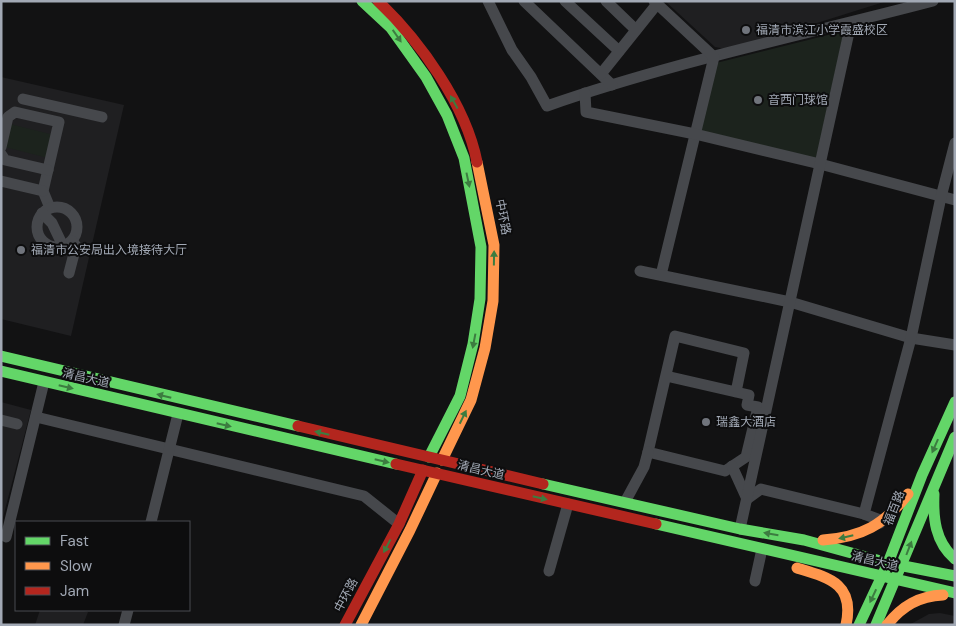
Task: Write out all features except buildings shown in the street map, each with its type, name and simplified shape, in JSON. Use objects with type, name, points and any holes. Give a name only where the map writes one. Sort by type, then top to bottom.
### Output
[{"type":"main road","points":[[362,1],[391,28],[426,77],[447,115],[464,158],[481,247],[480,298],[471,352],[460,396],[429,458]]},
{"type":"main road","name":"中环路","points":[[378,1],[398,20],[435,68],[458,109],[475,150],[494,245],[493,302],[485,348],[471,400],[442,460]]},
{"type":"main road","points":[[1,351],[15,360]]},
{"type":"main road","name":"清昌大道","points":[[1,356],[429,458],[740,529],[804,540],[888,563],[955,576]]},
{"type":"main road","name":"清昌大道","points":[[1,371],[178,414],[955,594]]},
{"type":"main road","name":"福百路","points":[[859,625],[882,577],[922,475],[955,402]]},
{"type":"main road","points":[[876,625],[955,437]]},
{"type":"main road","name":"中环路","points":[[345,625],[399,524],[423,470]]},
{"type":"main road","points":[[361,625],[437,473]]},
{"type":"main road","points":[[804,540],[847,538],[880,524],[897,510],[922,475]]},
{"type":"main road","points":[[935,481],[933,504],[935,525],[942,546],[955,559]]},
{"type":"main road","points":[[774,552],[796,567],[829,578],[841,588],[849,609],[846,625]]},
{"type":"main road","points":[[887,625],[900,609],[919,599],[936,595],[955,594]]},
{"type":"street","points":[[488,1],[512,50],[531,77],[547,106],[612,85],[714,57],[933,1]]},
{"type":"street","points":[[524,1],[612,85]]},
{"type":"street","points":[[565,1],[619,51]]},
{"type":"street","points":[[606,1],[636,30]]},
{"type":"street","points":[[601,74],[655,3],[714,57]]},
{"type":"street","points":[[740,529],[851,23]]},
{"type":"street","points":[[661,275],[714,57]]},
{"type":"street","points":[[585,93],[586,112],[695,134],[820,164],[955,200]]},
{"type":"street","points":[[23,99],[102,118]]},
{"type":"street","points":[[62,108],[44,191],[46,210],[52,223],[67,243]]},
{"type":"street","points":[[1,148],[8,117],[15,112],[59,122]]},
{"type":"street","points":[[864,514],[911,338],[941,197],[955,143]]},
{"type":"street","points":[[1,154],[5,160],[48,170]]},
{"type":"street","points":[[1,181],[44,191]]},
{"type":"street","points":[[67,243],[77,229],[75,217],[65,208],[59,207],[46,210],[37,226],[41,239],[46,244],[52,246],[67,243],[76,246],[69,273]]},
{"type":"street","points":[[640,271],[790,302],[911,338],[955,345]]},
{"type":"street","points":[[625,502],[644,467],[675,336],[744,353],[736,392]]},
{"type":"street","points":[[648,452],[725,471],[746,457],[758,407],[747,405],[749,395],[666,376]]},
{"type":"street","points":[[6,537],[44,382]]},
{"type":"street","points":[[151,521],[178,414]]},
{"type":"street","points":[[36,417],[364,496],[399,524]]},
{"type":"street","points":[[1,420],[17,424]]},
{"type":"street","points":[[732,466],[747,499]]},
{"type":"street","points":[[747,499],[761,489],[864,514],[880,520],[880,524]]},
{"type":"street","points":[[549,571],[568,504]]},
{"type":"street","points":[[754,581],[762,549]]},
{"type":"street","points":[[124,625],[128,611]]},
{"type":"shaded area","name":"福清市滨江小学霞盛校区","points":[[665,1],[887,1],[731,50],[715,47]]},
{"type":"shaded area","points":[[844,31],[816,159],[701,131],[716,63]]},
{"type":"shaded area","points":[[1,77],[124,105],[71,336],[1,319]]},
{"type":"shaded area","points":[[10,124],[54,135],[48,158],[5,147]]},
{"type":"shaded area","points":[[1,402],[31,410],[1,525]]},
{"type":"shaded area","points":[[40,611],[88,612],[83,625],[35,625]]},
{"type":"shaded area","points":[[940,613],[955,616],[955,625],[909,625],[929,614]]},
{"type":"traffic: fast","points":[[362,1],[391,28],[426,77],[447,115],[464,158],[481,247],[480,299],[473,344],[460,396],[429,457]]},
{"type":"traffic: fast","points":[[1,356],[298,426]]},
{"type":"traffic: fast","points":[[1,371],[396,464]]},
{"type":"traffic: fast","points":[[859,625],[888,563],[922,475],[955,402]]},
{"type":"traffic: fast","points":[[876,625],[955,437]]},
{"type":"traffic: fast","points":[[543,484],[740,529],[804,540],[888,563],[955,576]]},
{"type":"traffic: fast","points":[[934,494],[935,521],[939,537],[948,552],[955,559]]},
{"type":"traffic: fast","points":[[656,524],[955,593]]},
{"type":"traffic: slow","points":[[442,460],[471,400],[485,348],[493,301],[494,245],[477,162]]},
{"type":"traffic: slow","points":[[361,625],[437,473]]},
{"type":"traffic: slow","points":[[823,540],[849,536],[871,528],[890,514],[908,494]]},
{"type":"traffic: slow","points":[[797,568],[820,575],[837,585],[847,600],[846,625]]},
{"type":"traffic: slow","points":[[887,625],[899,612],[912,603],[926,597],[943,595]]},
{"type":"traffic: jam","points":[[378,1],[410,35],[439,75],[463,118],[477,162]]},
{"type":"traffic: jam","points":[[298,426],[543,484]]},
{"type":"traffic: jam","points":[[396,464],[656,524]]},
{"type":"traffic: jam","points":[[345,625],[399,524],[423,470]]},
{"type":"place","name":"福清市滨江小学霞盛校区","points":[[746,30]]},
{"type":"place","name":"音西门球馆","points":[[758,100]]},
{"type":"place","name":"福清市公安局出入境接待大厅","points":[[21,250]]},
{"type":"place","name":"瑞鑫大酒店","points":[[706,422]]}]
